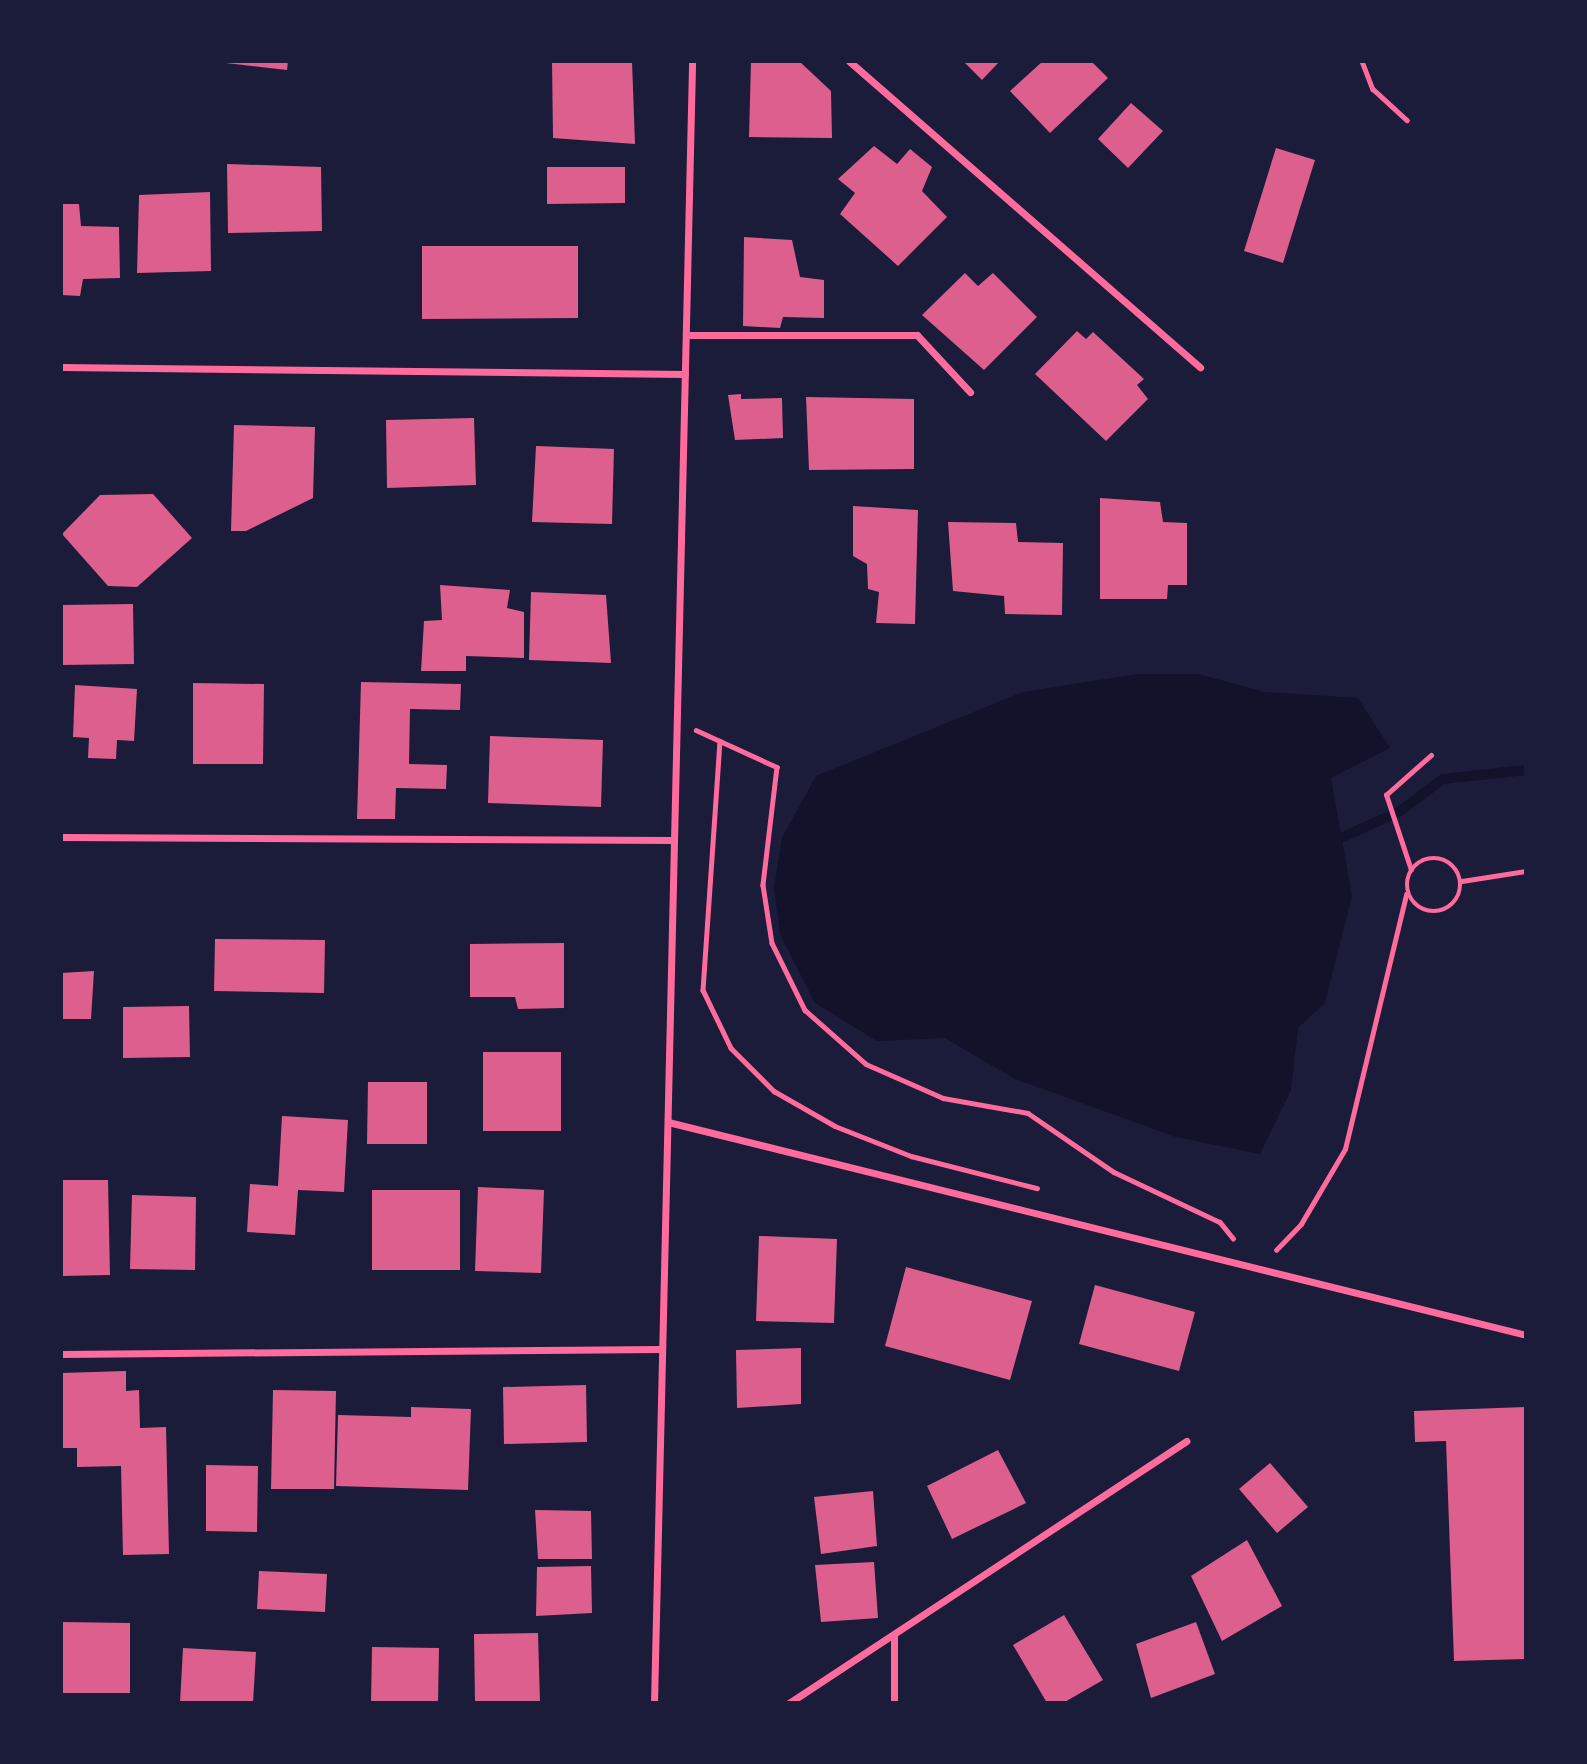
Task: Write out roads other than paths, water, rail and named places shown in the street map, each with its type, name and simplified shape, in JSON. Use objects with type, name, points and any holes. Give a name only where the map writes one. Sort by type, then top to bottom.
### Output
[{"type":"street","points":[[654,1703],[692,61]]},
{"type":"street","points":[[849,61],[1200,367]]},
{"type":"street","points":[[686,335],[917,335],[970,392]]},
{"type":"street","points":[[61,367],[685,374]]},
{"type":"street","points":[[61,837],[674,840]]},
{"type":"street","points":[[667,1122],[1526,1335]]},
{"type":"street","points":[[61,1354],[662,1349]]},
{"type":"street","points":[[789,1703],[1187,1441]]},
{"type":"street","points":[[894,1635],[894,1703]]},
{"type":"waterway","points":[[1341,838],[1400,811],[1443,779],[1526,770]]}]
